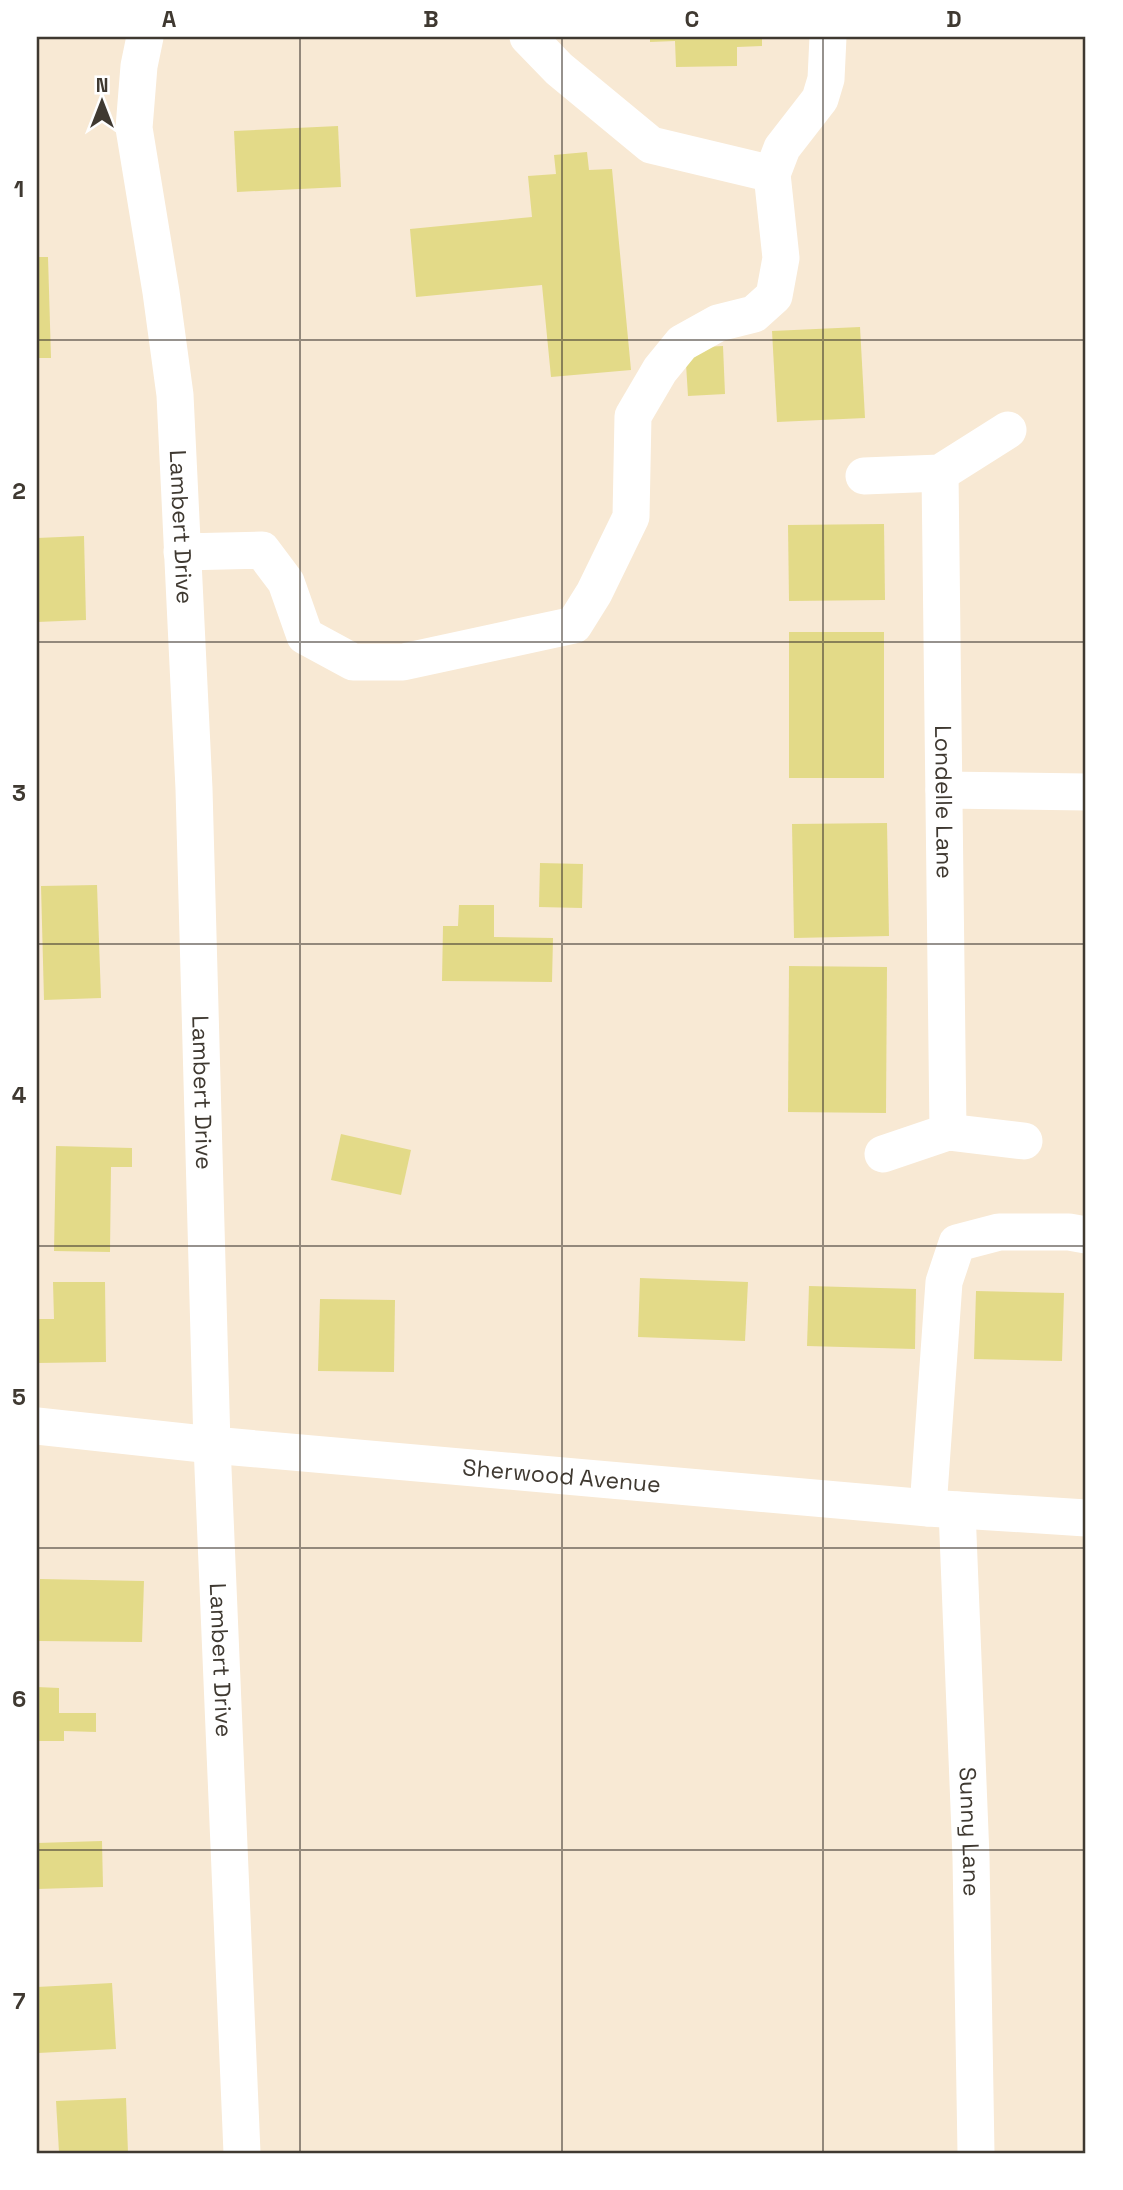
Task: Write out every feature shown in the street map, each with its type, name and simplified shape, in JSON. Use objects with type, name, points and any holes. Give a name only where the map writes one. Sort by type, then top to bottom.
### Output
[{"type":"street","name":"Lambert Drive","points":[[145,37],[139,66],[134,128],[175,395],[194,789],[212,1445],[242,2153]]},
{"type":"street","points":[[528,37],[559,69],[651,145],[772,174]]},
{"type":"street","points":[[182,552],[262,550],[286,582],[305,636],[353,662],[403,662],[574,625],[594,593],[631,517],[632,416],[660,370],[682,343],[718,323],[754,314],[774,296],[781,258],[772,174],[782,148],[820,99],[826,79],[828,37]]},
{"type":"street","points":[[864,476],[940,473],[1007,430]]},
{"type":"street","name":"Londelle Lane","points":[[940,473],[948,1132]]},
{"type":"street","points":[[944,790],[1086,792]]},
{"type":"street","points":[[883,1154],[948,1132],[1024,1141]]},
{"type":"street","name":"Sunny Lane","points":[[976,2153],[971,1857],[942,1509],[944,1282],[957,1243],[999,1232],[1069,1232],[1086,1235]]},
{"type":"street","name":"Sherwood Avenue","points":[[37,1426],[212,1445],[942,1509],[1086,1518]]},
{"type":"building","points":[[650,37],[762,37],[762,46],[737,47],[737,66],[676,67],[675,41],[650,42]]},
{"type":"building","points":[[338,126],[341,187],[237,192],[234,131]]},
{"type":"building","points":[[587,152],[589,170],[612,169],[631,370],[551,377],[542,285],[416,297],[410,229],[532,217],[528,176],[556,174],[554,155]]},
{"type":"building","points":[[37,257],[48,257],[51,358],[37,358]]},
{"type":"building","points":[[860,327],[865,418],[777,422],[772,331]]},
{"type":"building","points":[[723,346],[725,394],[688,396],[685,348]]},
{"type":"building","points":[[884,524],[885,600],[789,601],[788,525]]},
{"type":"building","points":[[84,536],[86,620],[37,622],[37,538]]},
{"type":"building","points":[[789,632],[884,632],[884,778],[789,778]]},
{"type":"building","points":[[887,823],[889,936],[794,938],[792,824]]},
{"type":"building","points":[[540,863],[583,864],[582,908],[539,907]]},
{"type":"building","points":[[97,885],[101,998],[44,1000],[41,886]]},
{"type":"building","points":[[459,905],[494,905],[494,937],[553,938],[552,982],[442,981],[443,926],[458,926]]},
{"type":"building","points":[[789,966],[887,967],[886,1113],[788,1112]]},
{"type":"building","points":[[341,1134],[411,1150],[401,1195],[331,1180]]},
{"type":"building","points":[[56,1146],[132,1148],[132,1167],[111,1167],[110,1252],[54,1251]]},
{"type":"building","points":[[640,1278],[748,1282],[745,1341],[638,1337]]},
{"type":"building","points":[[53,1282],[105,1282],[106,1362],[37,1363],[37,1319],[54,1319]]},
{"type":"building","points":[[809,1286],[916,1289],[915,1349],[807,1346]]},
{"type":"building","points":[[976,1291],[1064,1293],[1062,1361],[974,1359]]},
{"type":"building","points":[[320,1299],[395,1300],[394,1372],[318,1371]]},
{"type":"building","points":[[40,1579],[144,1581],[142,1642],[39,1641]]},
{"type":"building","points":[[37,1687],[59,1688],[59,1713],[96,1713],[96,1732],[64,1731],[64,1741],[37,1741]]},
{"type":"building","points":[[102,1841],[103,1887],[37,1889],[37,1843]]},
{"type":"building","points":[[112,1983],[116,2049],[38,2053],[37,1987]]},
{"type":"building","points":[[126,2098],[128,2153],[59,2152],[56,2101]]}]
